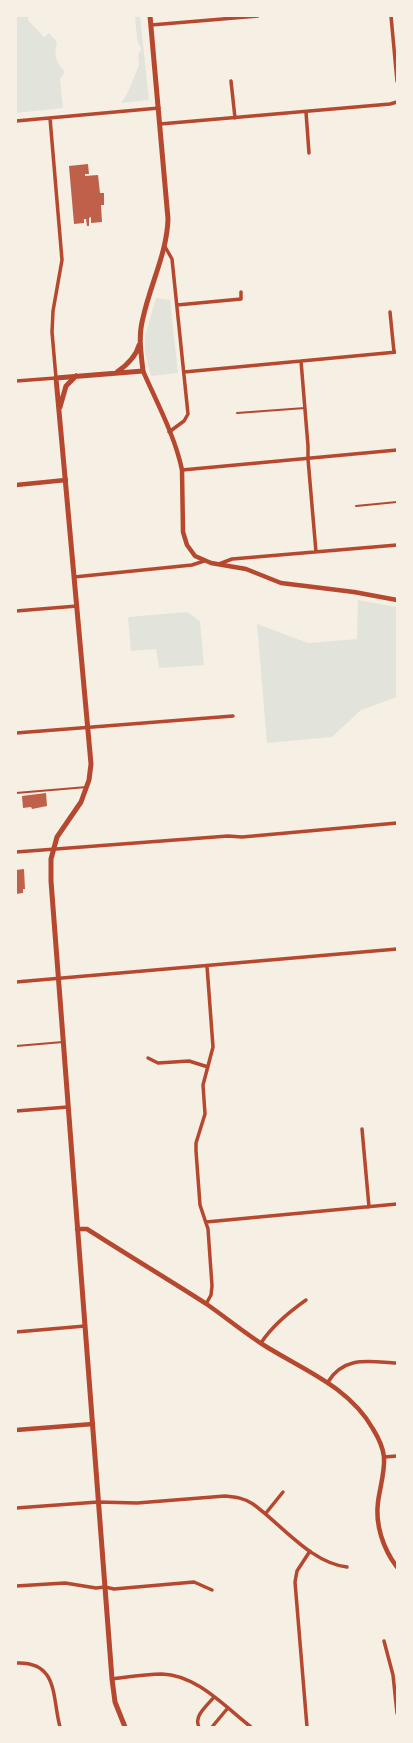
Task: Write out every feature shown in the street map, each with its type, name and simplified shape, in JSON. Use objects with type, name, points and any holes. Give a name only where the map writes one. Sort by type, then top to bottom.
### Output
[{"type":"main road","points":[[116,373],[130,361],[136,353],[140,340],[143,318],[164,245],[168,219],[150,16]]},
{"type":"main road","points":[[125,1727],[115,1702],[112,1678],[51,880],[51,859],[53,849],[59,833],[79,807],[87,787],[90,774],[91,756],[56,378],[143,371],[140,340]]},
{"type":"main road","points":[[59,412],[66,388],[73,378],[77,376]]},
{"type":"street","points":[[151,25],[258,16]]},
{"type":"street","points":[[391,16],[397,81]]},
{"type":"street","points":[[232,82],[234,118]]},
{"type":"street","points":[[160,124],[306,112],[390,104],[397,102]]},
{"type":"street","points":[[16,121],[158,108]]},
{"type":"street","points":[[306,112],[309,153]]},
{"type":"street","points":[[16,381],[56,378],[52,332],[62,260],[50,118]]},
{"type":"street","points":[[164,245],[172,259],[188,416],[184,421],[169,432]]},
{"type":"street","points":[[177,305],[241,299],[241,292]]},
{"type":"street","points":[[184,372],[395,352],[390,312]]},
{"type":"street","points":[[301,361],[316,552]]},
{"type":"street","points":[[143,371],[169,432],[182,470],[182,520],[184,538],[193,554],[204,561],[246,569],[281,583],[354,592],[397,600]]},
{"type":"street","points":[[182,470],[397,450]]},
{"type":"street","points":[[16,485],[66,480]]},
{"type":"street","points":[[218,564],[232,559],[397,545]]},
{"type":"street","points":[[74,577],[192,565],[204,561]]},
{"type":"street","points":[[16,611],[77,606]]},
{"type":"street","points":[[16,733],[88,726],[233,716]]},
{"type":"street","points":[[16,852],[228,836],[242,837],[397,824]]},
{"type":"street","points":[[16,982],[397,949]]},
{"type":"street","points":[[206,1304],[212,1291],[206,1222],[200,1205],[196,1146],[205,1114],[203,1087],[213,1047],[207,966]]},
{"type":"street","points":[[148,1058],[158,1063],[189,1061],[208,1067]]},
{"type":"street","points":[[16,1111],[68,1108]]},
{"type":"street","points":[[362,1129],[368,1207]]},
{"type":"street","points":[[206,1222],[397,1204]]},
{"type":"street","points":[[77,1229],[87,1229],[206,1304],[261,1343],[328,1382],[346,1396],[366,1418],[373,1428],[381,1445],[384,1457],[377,1522],[383,1541],[391,1559],[397,1567]]},
{"type":"street","points":[[261,1343],[280,1320],[306,1300]]},
{"type":"street","points":[[16,1332],[85,1326]]},
{"type":"street","points":[[328,1382],[336,1371],[352,1362],[397,1362]]},
{"type":"street","points":[[16,1430],[93,1424]]},
{"type":"street","points":[[384,1457],[397,1456]]},
{"type":"street","points":[[266,1513],[283,1492]]},
{"type":"street","points":[[16,1508],[98,1502],[138,1503],[225,1496],[246,1499],[266,1513],[310,1551],[330,1563],[347,1567]]},
{"type":"street","points":[[307,1727],[295,1582],[297,1571],[310,1551]]},
{"type":"street","points":[[16,1586],[65,1582],[96,1588],[114,1589],[194,1582],[212,1590]]},
{"type":"street","points":[[384,1641],[393,1675],[397,1713]]},
{"type":"street","points":[[16,1663],[25,1662],[35,1665],[45,1672],[52,1682],[60,1727]]},
{"type":"street","points":[[112,1678],[162,1674],[192,1682],[214,1697],[251,1727]]},
{"type":"street","points":[[198,1727],[198,1716],[214,1697]]},
{"type":"street","points":[[212,1727],[227,1709]]},
{"type":"lane","points":[[237,413],[305,408]]},
{"type":"lane","points":[[356,506],[397,502]]},
{"type":"lane","points":[[16,793],[87,787]]},
{"type":"lane","points":[[16,1046],[63,1042]]},
{"type":"shaded area","points":[[16,16],[28,16],[28,20],[44,37],[49,33],[57,42],[56,58],[65,72],[60,79],[63,108],[16,113]]},
{"type":"shaded area","points":[[135,16],[140,16],[149,100],[121,103],[127,94],[139,65],[138,56],[141,49],[137,39]]},
{"type":"shaded area","points":[[156,298],[170,300],[178,373],[151,376],[145,353],[145,336]]},
{"type":"shaded area","points":[[358,600],[397,607],[397,697],[361,710],[332,737],[267,743],[257,624],[308,643],[357,639]]},
{"type":"shaded area","points":[[187,612],[200,621],[204,665],[159,668],[156,649],[131,651],[128,617]]},
{"type":"building","points":[[88,164],[89,174],[85,174],[85,176],[98,175],[100,193],[104,193],[104,205],[101,205],[102,222],[91,223],[91,217],[89,218],[89,226],[87,226],[86,219],[84,219],[84,223],[74,224],[69,166]]},
{"type":"building","points":[[46,793],[47,806],[32,809],[31,807],[23,808],[22,796]]},
{"type":"building","points":[[24,869],[25,889],[23,889],[23,893],[16,894],[16,870]]}]
